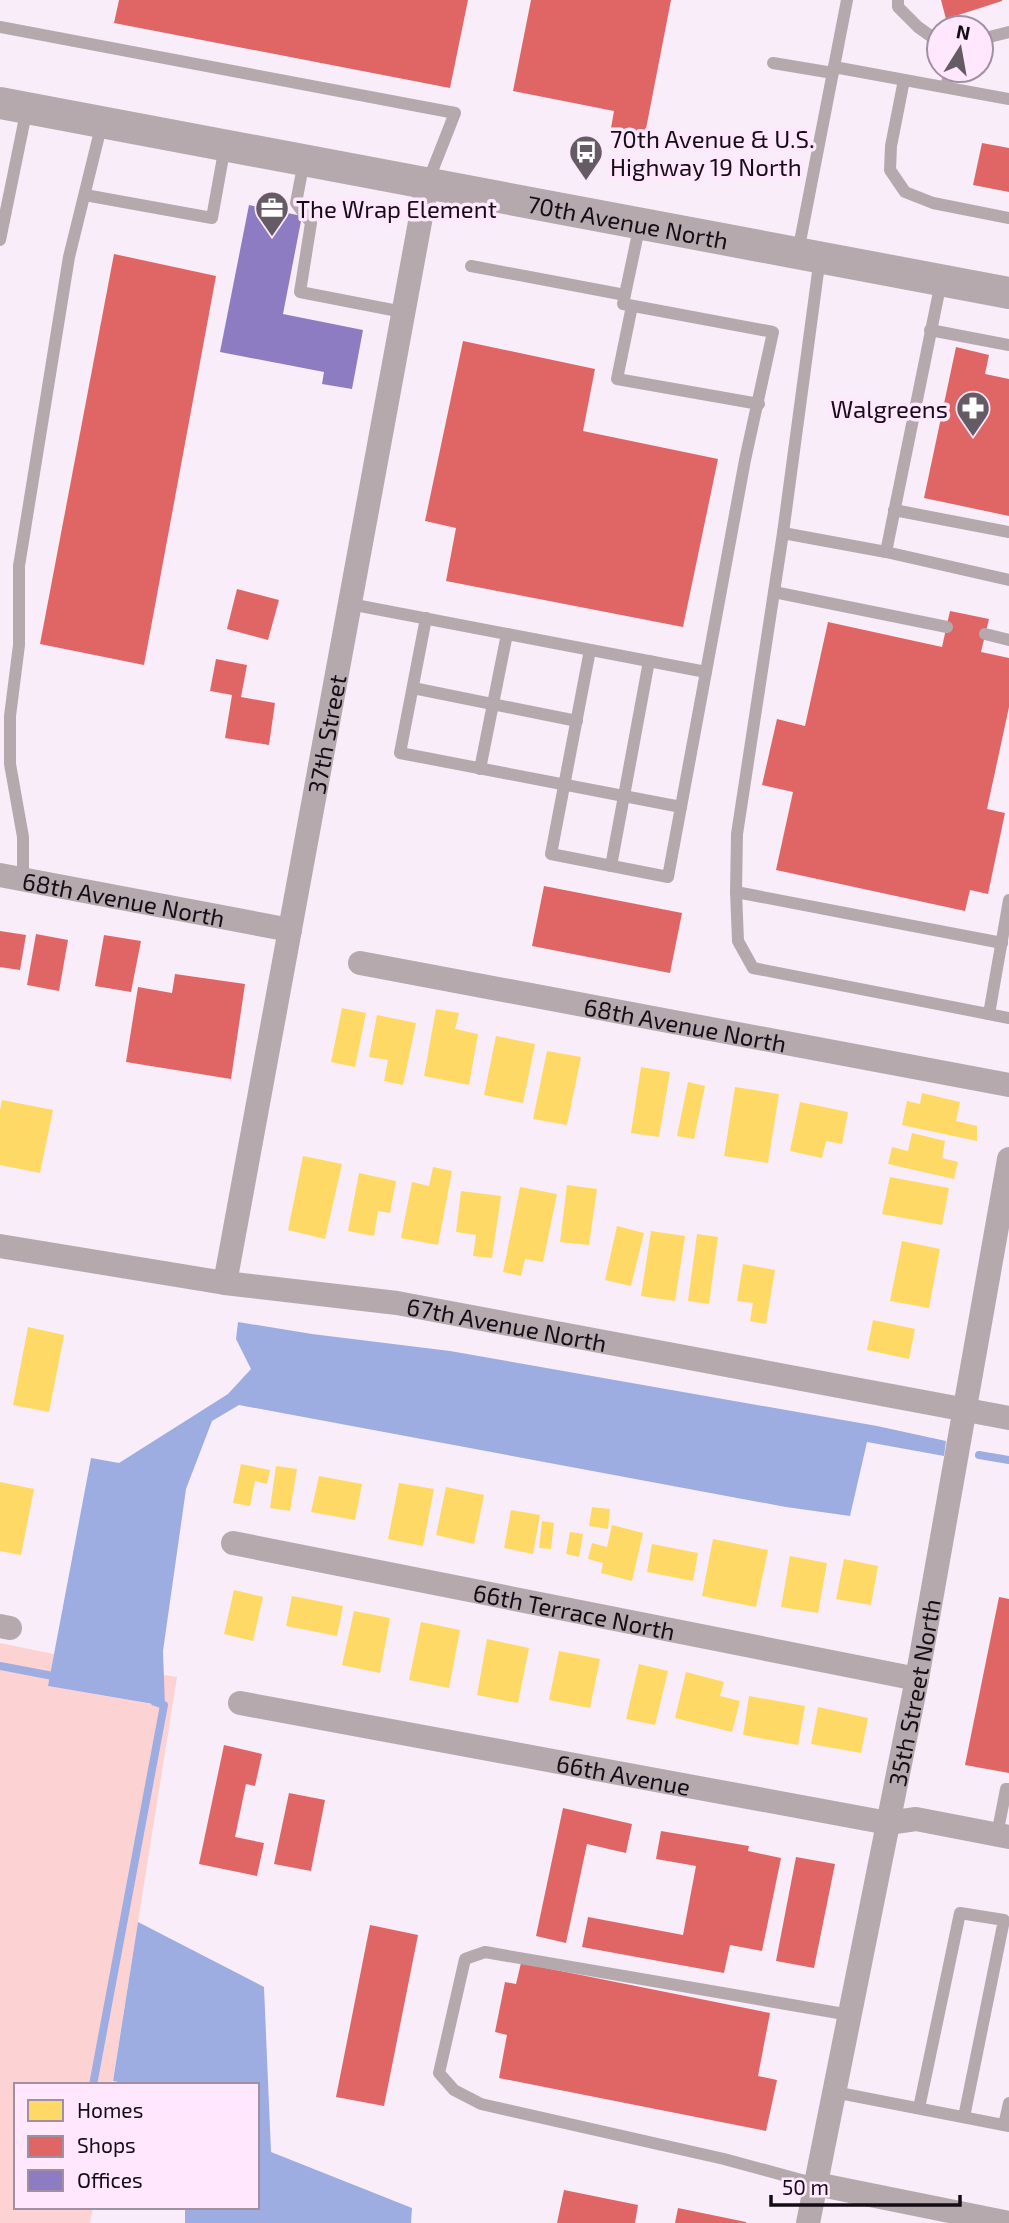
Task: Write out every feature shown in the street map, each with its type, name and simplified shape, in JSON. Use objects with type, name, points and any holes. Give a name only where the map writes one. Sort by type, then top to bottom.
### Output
[{"type":"street","name":"70th Avenue North","points":[[14,105],[1009,293]]},
{"type":"street","name":"37th Street","points":[[225,1283],[427,184]]},
{"type":"street","name":"68th Avenue North","points":[[12,877],[290,930]]},
{"type":"street","name":"68th Avenue North","points":[[360,963],[1009,1085]]},
{"type":"street","name":"35th Street North","points":[[808,2223],[917,1679],[1009,1159]]},
{"type":"street","name":"67th Avenue North","points":[[0,1246],[225,1283],[397,1303],[1009,1418]]},
{"type":"street","name":"66th Terrace North","points":[[233,1543],[917,1679]]},
{"type":"street","name":"66th Avenue","points":[[240,1703],[888,1823],[916,1819],[1003,1836]]},
{"type":"street","points":[[816,2184],[1009,2223]]},
{"type":"lane","points":[[847,0],[834,70],[809,255],[783,533],[737,834],[738,941],[753,968],[1009,1018]]},
{"type":"lane","points":[[898,0],[898,7],[925,32]]},
{"type":"lane","points":[[0,27],[455,113],[427,184]]},
{"type":"lane","points":[[774,63],[904,80],[1009,99]]},
{"type":"lane","points":[[904,80],[891,146],[890,170],[905,192],[933,204],[1009,218]]},
{"type":"lane","points":[[0,240],[14,105]]},
{"type":"lane","points":[[12,877],[23,837],[10,764],[10,716],[19,645],[19,566],[69,257],[102,122]]},
{"type":"lane","points":[[85,195],[212,218],[225,146]]},
{"type":"lane","points":[[304,160],[296,203],[311,223],[300,292],[403,312]]},
{"type":"lane","points":[[640,223],[617,379],[759,404]]},
{"type":"lane","points":[[471,267],[773,332],[746,460],[668,877],[551,854],[590,650]]},
{"type":"lane","points":[[886,552],[941,280]]},
{"type":"lane","points":[[930,330],[1009,345]]},
{"type":"lane","points":[[894,510],[1009,532]]},
{"type":"lane","points":[[783,533],[886,552],[1009,580]]},
{"type":"lane","points":[[774,592],[947,627]]},
{"type":"lane","points":[[350,604],[706,672]]},
{"type":"lane","points":[[426,618],[400,753],[681,807]]},
{"type":"lane","points":[[480,769],[507,634]]},
{"type":"lane","points":[[985,635],[1009,640]]},
{"type":"lane","points":[[611,866],[649,661]]},
{"type":"lane","points":[[412,688],[577,721]]},
{"type":"lane","points":[[736,892],[1002,943]]},
{"type":"lane","points":[[989,1014],[1009,900]]},
{"type":"lane","points":[[1003,1836],[1006,1789],[1009,1789]]},
{"type":"lane","points":[[919,2108],[960,1913],[1004,1920],[1006,1929],[964,2118]]},
{"type":"lane","points":[[816,2184],[724,2159],[481,2104],[454,2090],[439,2073],[465,1959],[485,1952],[850,2015]]},
{"type":"lane","points":[[835,2092],[1007,2126],[1009,2103]]},
{"type":"shaded area","points":[[0,1643],[54,1654],[48,1686],[164,1706],[163,1675],[177,1677],[112,2083],[14,2083],[14,2209],[93,2209],[90,2223],[0,2223]]},
{"type":"water","points":[[238,1322],[450,1351],[877,1426],[946,1441],[944,1456],[867,1442],[850,1516],[786,1507],[239,1405],[212,1421],[186,1489],[163,1651],[165,1706],[48,1686],[91,1458],[119,1463],[228,1394],[251,1369],[236,1339]]},
{"type":"water","points":[[138,1922],[264,1987],[271,2152],[412,2208],[411,2223],[185,2223],[185,2209],[259,2209],[259,2083],[113,2081]]},
{"type":"building: Homes","points":[[342,1008],[366,1013],[355,1067],[331,1062]]},
{"type":"building: Homes","points":[[436,1009],[459,1013],[455,1029],[478,1034],[469,1085],[424,1076]]},
{"type":"building: Homes","points":[[377,1015],[416,1023],[403,1085],[384,1081],[388,1060],[369,1057]]},
{"type":"building: Homes","points":[[496,1036],[535,1044],[523,1103],[484,1095]]},
{"type":"building: Homes","points":[[547,1051],[581,1057],[567,1125],[533,1119]]},
{"type":"building: Homes","points":[[641,1067],[670,1072],[659,1137],[631,1133]]},
{"type":"building: Homes","points":[[688,1082],[705,1086],[694,1139],[677,1136]]},
{"type":"building: Homes","points":[[735,1087],[779,1094],[768,1163],[724,1156]]},
{"type":"building: Homes","points":[[922,1093],[960,1102],[956,1121],[977,1126],[977,1141],[902,1125],[907,1101],[920,1104]]},
{"type":"building: Homes","points":[[2,1100],[53,1110],[40,1173],[0,1165]]},
{"type":"building: Homes","points":[[800,1102],[848,1112],[842,1144],[826,1141],[822,1158],[790,1151]]},
{"type":"building: Homes","points":[[912,1133],[945,1141],[942,1158],[958,1162],[954,1179],[888,1164],[892,1147],[908,1151]]},
{"type":"building: Homes","points":[[303,1156],[342,1164],[325,1239],[288,1230]]},
{"type":"building: Homes","points":[[433,1167],[452,1171],[438,1245],[401,1238],[412,1182],[429,1186]]},
{"type":"building: Homes","points":[[359,1173],[396,1181],[390,1213],[378,1211],[374,1236],[348,1231]]},
{"type":"building: Homes","points":[[890,1177],[949,1188],[942,1225],[882,1214]]},
{"type":"building: Homes","points":[[567,1185],[597,1189],[589,1245],[560,1242]]},
{"type":"building: Homes","points":[[520,1187],[557,1194],[543,1262],[525,1259],[521,1276],[503,1272]]},
{"type":"building: Homes","points":[[461,1191],[501,1196],[492,1258],[473,1256],[476,1235],[456,1232]]},
{"type":"building: Homes","points":[[617,1226],[644,1233],[631,1286],[605,1280]]},
{"type":"building: Homes","points":[[651,1231],[685,1236],[675,1301],[641,1296]]},
{"type":"building: Homes","points":[[697,1234],[718,1237],[709,1304],[688,1301]]},
{"type":"building: Homes","points":[[902,1241],[940,1249],[929,1308],[890,1301]]},
{"type":"building: Homes","points":[[743,1264],[775,1270],[766,1324],[750,1321],[753,1303],[737,1301]]},
{"type":"building: Homes","points":[[873,1320],[915,1329],[909,1359],[867,1350]]},
{"type":"building: Homes","points":[[28,1327],[64,1335],[49,1412],[13,1405]]},
{"type":"building: Homes","points":[[241,1464],[270,1470],[267,1484],[255,1481],[250,1506],[233,1503]]},
{"type":"building: Homes","points":[[276,1466],[297,1469],[290,1511],[270,1508]]},
{"type":"building: Homes","points":[[319,1476],[362,1484],[355,1520],[311,1512]]},
{"type":"building: Homes","points":[[0,1482],[34,1489],[21,1555],[0,1551]]},
{"type":"building: Homes","points":[[399,1483],[434,1489],[423,1546],[388,1539]]},
{"type":"building: Homes","points":[[446,1487],[484,1495],[474,1544],[436,1535]]},
{"type":"building: Homes","points":[[592,1507],[610,1509],[608,1529],[589,1526]]},
{"type":"building: Homes","points":[[511,1510],[540,1515],[533,1554],[504,1548]]},
{"type":"building: Homes","points":[[542,1521],[554,1523],[551,1549],[539,1548]]},
{"type":"building: Homes","points":[[612,1525],[643,1533],[632,1581],[601,1573],[603,1563],[588,1559],[592,1543],[607,1547]]},
{"type":"building: Homes","points":[[570,1532],[583,1534],[579,1557],[566,1554]]},
{"type":"building: Homes","points":[[713,1539],[768,1550],[756,1607],[702,1596]]},
{"type":"building: Homes","points":[[652,1544],[698,1553],[693,1581],[647,1572]]},
{"type":"building: Homes","points":[[790,1556],[827,1563],[818,1613],[781,1607]]},
{"type":"building: Homes","points":[[844,1559],[878,1566],[871,1605],[836,1599]]},
{"type":"building: Homes","points":[[234,1590],[263,1597],[253,1641],[224,1634]]},
{"type":"building: Homes","points":[[292,1596],[343,1606],[337,1636],[286,1626]]},
{"type":"building: Homes","points":[[354,1611],[390,1618],[380,1673],[342,1665]]},
{"type":"building: Homes","points":[[421,1622],[460,1630],[449,1688],[409,1680]]},
{"type":"building: Homes","points":[[487,1639],[529,1648],[518,1703],[477,1695]]},
{"type":"building: Homes","points":[[559,1651],[600,1659],[590,1708],[549,1700]]},
{"type":"building: Homes","points":[[639,1664],[668,1671],[655,1725],[626,1719]]},
{"type":"building: Homes","points":[[686,1672],[724,1682],[720,1696],[740,1701],[732,1732],[675,1718]]},
{"type":"building: Homes","points":[[749,1696],[805,1706],[798,1745],[743,1735]]},
{"type":"building: Homes","points":[[818,1707],[868,1718],[861,1753],[811,1744]]},
{"type":"building: Shops","points":[[119,0],[468,0],[450,88],[114,23]]},
{"type":"building: Shops","points":[[531,0],[671,0],[645,134],[611,128],[614,111],[513,91]]},
{"type":"building: Shops","points":[[941,0],[1002,0],[962,14],[945,14]]},
{"type":"building: Shops","points":[[982,143],[1009,148],[1009,192],[973,185]]},
{"type":"building: Shops","points":[[114,254],[216,276],[144,665],[40,644]]},
{"type":"building: Shops","points":[[463,341],[595,369],[583,431],[718,459],[683,627],[446,581],[456,528],[425,521]]},
{"type":"building: Shops","name":"Walgreens","points":[[956,347],[989,355],[985,374],[1009,379],[1009,516],[924,498]]},
{"type":"building: Shops","points":[[237,589],[279,600],[268,640],[227,629]]},
{"type":"building: Shops","points":[[950,611],[989,619],[981,652],[1009,658],[1009,707],[987,809],[1005,813],[988,894],[970,890],[965,911],[776,870],[793,792],[762,785],[777,719],[805,726],[828,622],[942,647]]},
{"type":"building: Shops","points":[[216,659],[247,665],[241,697],[275,703],[269,745],[225,738],[232,695],[210,691]]},
{"type":"building: Shops","points":[[544,886],[682,913],[670,973],[532,946]]},
{"type":"building: Shops","points":[[0,931],[26,935],[20,970],[0,967]]},
{"type":"building: Shops","points":[[36,934],[68,940],[59,991],[27,985]]},
{"type":"building: Shops","points":[[104,935],[141,941],[131,992],[95,986]]},
{"type":"building: Shops","points":[[175,974],[245,984],[231,1079],[126,1062],[138,987],[172,993]]},
{"type":"building: Shops","points":[[999,1597],[1009,1599],[1009,1773],[965,1765]]},
{"type":"building: Shops","points":[[224,1745],[262,1754],[255,1786],[246,1784],[235,1837],[264,1843],[257,1876],[199,1864]]},
{"type":"building: Shops","points":[[289,1793],[325,1800],[311,1871],[274,1864]]},
{"type":"building: Shops","points":[[563,1808],[632,1824],[626,1853],[587,1844],[566,1943],[536,1936]]},
{"type":"building: Shops","points":[[661,1831],[749,1846],[748,1851],[781,1858],[762,1951],[730,1945],[724,1973],[582,1947],[588,1917],[683,1935],[696,1866],[656,1859]]},
{"type":"building: Shops","points":[[796,1857],[835,1864],[814,1968],[776,1961]]},
{"type":"building: Shops","points":[[370,1925],[418,1935],[384,2106],[336,2097]]},
{"type":"building: Shops","points":[[521,1963],[770,2013],[758,2076],[777,2080],[766,2131],[499,2078],[507,2035],[495,2032],[505,1982],[516,1984]]},
{"type":"building: Shops","points":[[564,2190],[638,2205],[635,2223],[557,2223]]},
{"type":"building: Shops","points":[[678,2208],[746,2222],[746,2223],[675,2223]]},
{"type":"building: Offices","points":[[249,205],[302,216],[283,314],[363,330],[352,389],[322,384],[324,372],[220,352]]},
{"type":"waterway","points":[[979,1455],[1009,1460]]},
{"type":"waterway","points":[[0,1666],[58,1677]]},
{"type":"waterway","points":[[93,2083],[164,1705],[155,1702]]},
{"type":"place","name":"70th Avenue & U.S. Highway 19 North","points":[[586,182]]},
{"type":"place","name":"The Wrap Element","points":[[272,238]]},
{"type":"place","name":"Walgreens","points":[[973,438]]}]
